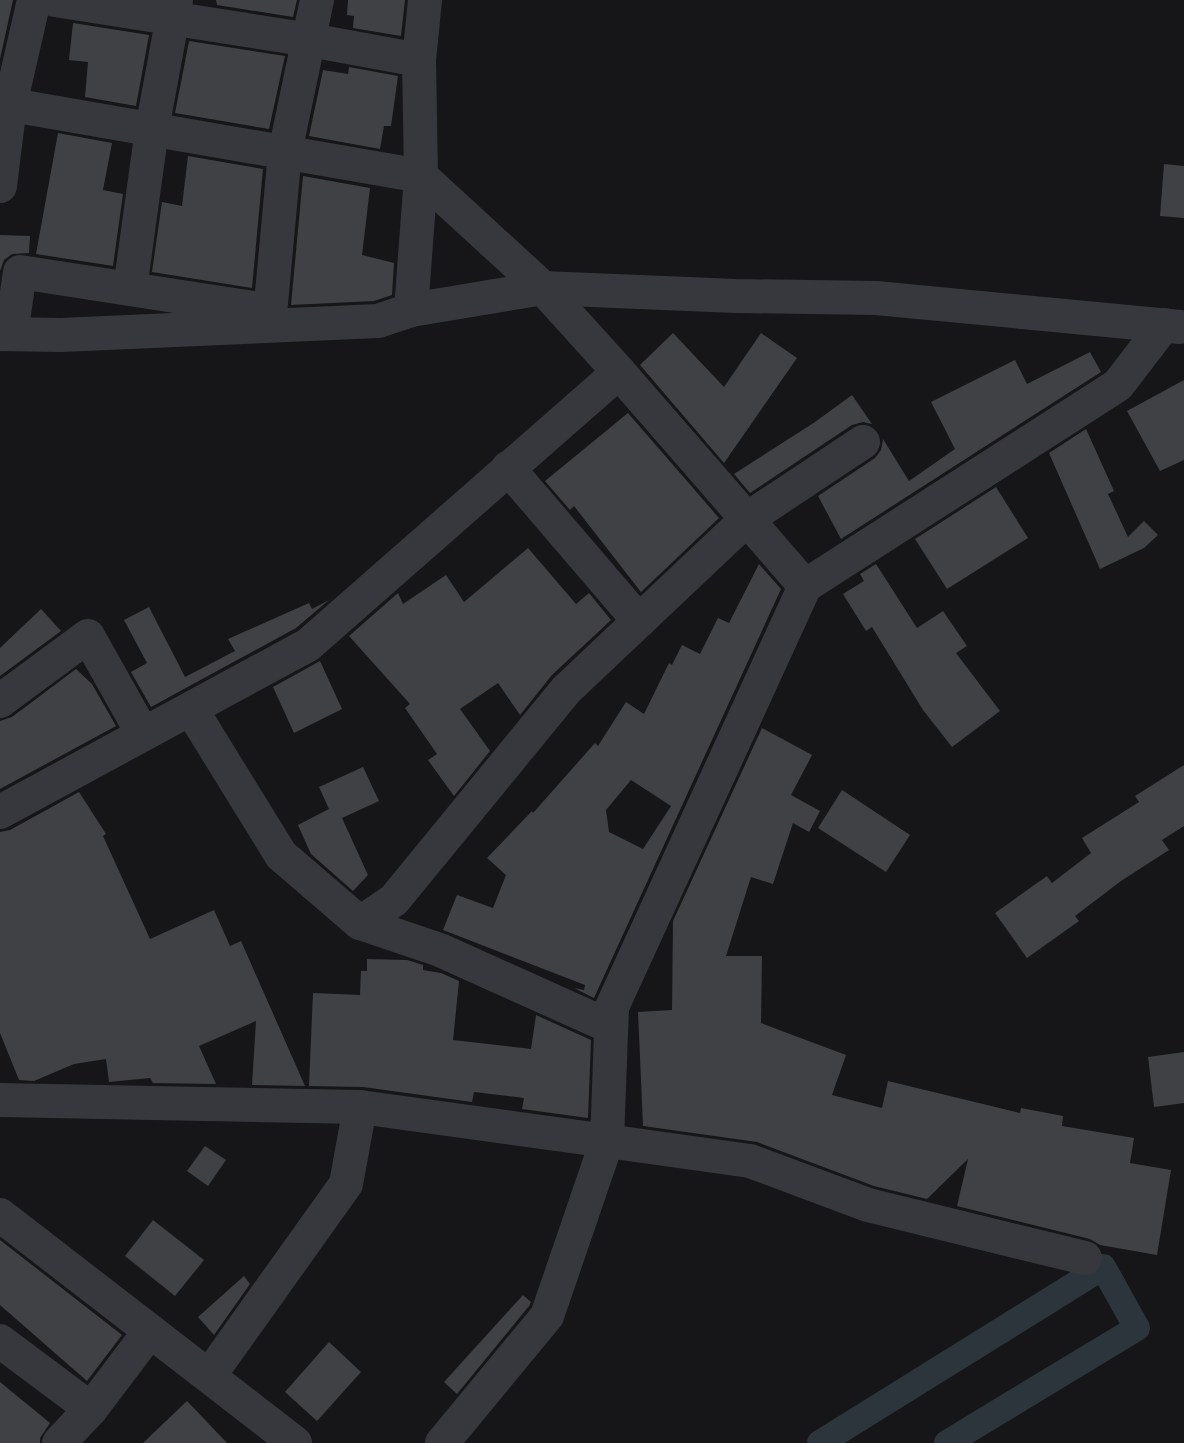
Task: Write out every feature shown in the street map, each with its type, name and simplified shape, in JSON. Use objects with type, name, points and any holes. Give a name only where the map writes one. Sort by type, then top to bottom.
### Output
[{"type":"street","points":[[0,186],[5,104],[34,0]]},
{"type":"street","points":[[55,0],[175,9],[310,40],[419,60]]},
{"type":"street","points":[[270,318],[285,152],[317,0]]},
{"type":"street","points":[[411,310],[421,176],[419,60],[425,0]]},
{"type":"street","points":[[130,289],[152,129],[175,9]]},
{"type":"street","points":[[5,104],[421,176],[543,288],[805,586]]},
{"type":"street","points":[[270,318],[130,289],[20,272],[5,334],[61,335],[270,318],[378,321],[411,310],[543,288],[876,298],[1174,326]]},
{"type":"street","points":[[442,1443],[547,1316],[607,1141],[612,1007],[805,586],[1118,385],[1174,326]]},
{"type":"street","points":[[0,812],[308,645],[619,372]]},
{"type":"street","points":[[360,923],[394,900],[566,690],[747,519],[863,442]]},
{"type":"street","points":[[508,468],[639,621]]},
{"type":"street","points":[[0,701],[88,636],[143,734]]},
{"type":"street","points":[[191,709],[281,855],[360,923],[440,950],[611,1027]]},
{"type":"street","points":[[0,1100],[360,1107],[750,1161],[868,1205],[1085,1258]]},
{"type":"street","points":[[209,1376],[346,1184],[360,1107]]},
{"type":"street","points":[[0,1215],[295,1443]]},
{"type":"street","points":[[59,1443],[91,1409],[150,1331]]},
{"type":"street","points":[[0,1341],[91,1409]]},
{"type":"building","points":[[0,0],[13,0],[0,59]]},
{"type":"building","points":[[216,0],[297,0],[293,17],[217,5]]},
{"type":"building","points":[[348,0],[405,0],[401,36],[353,28],[354,16],[347,15]]},
{"type":"building","points":[[73,23],[149,35],[136,106],[85,97],[88,62],[69,60]]},
{"type":"building","points":[[189,41],[285,56],[269,129],[175,113]]},
{"type":"building","points":[[349,67],[398,76],[391,126],[384,126],[380,149],[309,136],[323,70],[348,74]]},
{"type":"building","points":[[58,133],[112,143],[103,190],[123,194],[113,266],[36,254]]},
{"type":"building","points":[[188,156],[263,169],[252,288],[152,272],[162,202],[182,206]]},
{"type":"building","points":[[1164,164],[1184,166],[1184,218],[1160,216]]},
{"type":"building","points":[[303,176],[370,188],[362,255],[394,263],[392,295],[374,301],[291,305]]},
{"type":"building","points":[[0,235],[30,236],[29,253],[12,254],[4,260],[0,271]]},
{"type":"building","points":[[673,333],[724,387],[761,333],[797,358],[724,463],[640,365]]},
{"type":"building","points":[[1090,352],[1101,372],[841,539],[818,496],[875,458],[881,450],[883,439],[909,481],[955,449],[931,402],[1015,360],[1027,384]]},
{"type":"building","points":[[1184,380],[1184,460],[1160,471],[1127,411]]},
{"type":"building","points":[[852,395],[872,424],[863,422],[852,425],[750,493],[734,474],[815,422]]},
{"type":"building","points":[[628,413],[719,518],[641,592],[574,506],[570,510],[545,481]]},
{"type":"building","points":[[1086,429],[1114,491],[1108,494],[1128,537],[1144,521],[1158,535],[1144,548],[1100,569],[1049,453]]},
{"type":"building","points":[[996,487],[1028,538],[947,589],[915,539]]},
{"type":"building","points":[[528,548],[576,604],[589,593],[611,620],[552,675],[520,715],[498,683],[460,709],[490,751],[454,796],[428,760],[437,754],[405,708],[410,704],[349,636],[398,593],[403,604],[446,575],[464,602]]},
{"type":"building","points":[[759,564],[781,589],[594,998],[574,988],[584,990],[585,985],[443,930],[457,895],[493,908],[506,875],[487,858],[533,813],[595,743],[598,746],[626,702],[644,714],[669,663],[672,665],[682,645],[700,654],[718,618],[729,623]],"holes":[[[631,780],[671,806],[643,849],[609,832],[606,810]]]},
{"type":"building","points":[[876,564],[917,628],[943,611],[967,646],[956,653],[1000,711],[952,747],[923,710],[872,627],[866,631],[843,594],[864,581],[860,574]]},
{"type":"building","points":[[329,600],[296,628],[151,707],[131,672],[147,663],[124,620],[149,607],[185,677],[235,651],[228,639],[309,603],[312,609]]},
{"type":"building","points":[[41,609],[61,631],[0,676],[0,648]]},
{"type":"building","points":[[320,661],[342,709],[294,733],[273,687]]},
{"type":"building","points":[[76,669],[92,684],[116,726],[0,789],[0,721],[12,717]]},
{"type":"building","points":[[762,728],[812,755],[791,795],[820,811],[809,832],[793,823],[773,884],[751,877],[726,956],[762,956],[761,1023],[846,1055],[832,1095],[882,1108],[888,1081],[1020,1113],[1021,1108],[1063,1116],[1062,1126],[1134,1138],[1130,1163],[1171,1170],[1157,1255],[1100,1245],[1090,1239],[957,1206],[968,1159],[927,1199],[874,1186],[757,1142],[643,1126],[638,1012],[672,1010],[673,921]]},
{"type":"building","points":[[1184,765],[1184,826],[1162,840],[1169,850],[1121,881],[1075,916],[1079,921],[1027,958],[995,913],[1047,876],[1052,883],[1091,853],[1082,838],[1139,802],[1135,796]]},
{"type":"building","points":[[363,767],[379,801],[342,818],[368,875],[353,891],[311,854],[298,825],[329,809],[319,787]]},
{"type":"building","points":[[842,790],[910,835],[886,872],[818,828]]},
{"type":"building","points":[[79,792],[106,834],[103,836],[150,939],[214,910],[230,946],[241,941],[305,1086],[252,1085],[256,1021],[199,1046],[216,1084],[153,1083],[150,1078],[109,1082],[106,1059],[74,1064],[34,1081],[19,1080],[0,1033],[0,832],[10,830]]},
{"type":"building","points":[[367,959],[407,960],[423,965],[423,970],[459,981],[453,1040],[531,1049],[536,1015],[591,1040],[588,1118],[522,1109],[524,1098],[474,1092],[472,1102],[363,1087],[309,1086],[313,993],[360,995],[361,971],[367,971]]},
{"type":"building","points":[[1184,1052],[1184,1103],[1154,1107],[1148,1057]]},
{"type":"building","points":[[205,1146],[226,1160],[208,1186],[187,1171]]},
{"type":"building","points":[[153,1220],[204,1260],[175,1296],[125,1256]]},
{"type":"building","points":[[0,1240],[122,1335],[87,1381],[0,1305]]},
{"type":"building","points":[[244,1276],[250,1284],[214,1335],[198,1317]]},
{"type":"building","points":[[523,1295],[531,1302],[529,1306],[457,1394],[444,1382]]},
{"type":"building","points":[[329,1342],[361,1372],[317,1421],[285,1392]]},
{"type":"building","points":[[0,1382],[50,1423],[40,1443],[0,1443]]},
{"type":"building","points":[[187,1401],[227,1443],[143,1443]]},
{"type":"waterway","points":[[820,1443],[1103,1267],[1137,1328],[947,1443]]}]
